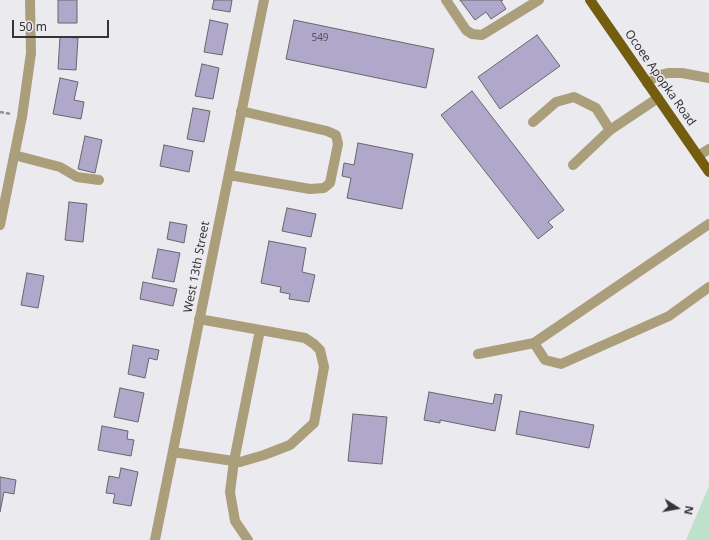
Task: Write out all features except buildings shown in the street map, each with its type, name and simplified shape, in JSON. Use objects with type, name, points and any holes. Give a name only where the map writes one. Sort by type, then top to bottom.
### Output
[{"type":"main road","name":"Ocoee Apopka Road","points":[[590,0],[709,172]]},
{"type":"street","points":[[0,225],[22,117],[31,53],[30,0]]},
{"type":"street","name":"West 13th Street","points":[[155,540],[264,0]]},
{"type":"street","points":[[446,0],[466,30],[472,34],[482,35],[539,0]]},
{"type":"street","points":[[647,83],[656,76],[668,73],[682,73],[709,78]]},
{"type":"street","points":[[533,122],[556,102],[574,97],[596,108],[610,130]]},
{"type":"street","points":[[573,164],[610,130],[658,98]]},
{"type":"street","points":[[229,175],[310,189],[324,188],[330,183],[338,144],[336,135],[327,131],[241,111]]},
{"type":"street","points":[[698,156],[709,149]]},
{"type":"street","points":[[14,155],[60,167],[77,177],[99,180]]},
{"type":"street","points":[[478,354],[534,342],[709,224]]},
{"type":"street","points":[[534,342],[545,360],[561,364],[670,316],[709,286]]},
{"type":"street","points":[[173,452],[240,462],[290,445],[314,423],[324,367],[320,350],[306,338],[199,319]]},
{"type":"street","points":[[248,540],[234,521],[230,492],[234,461],[260,330]]},
{"type":"green space","points":[[709,486],[709,540],[686,540]]}]
